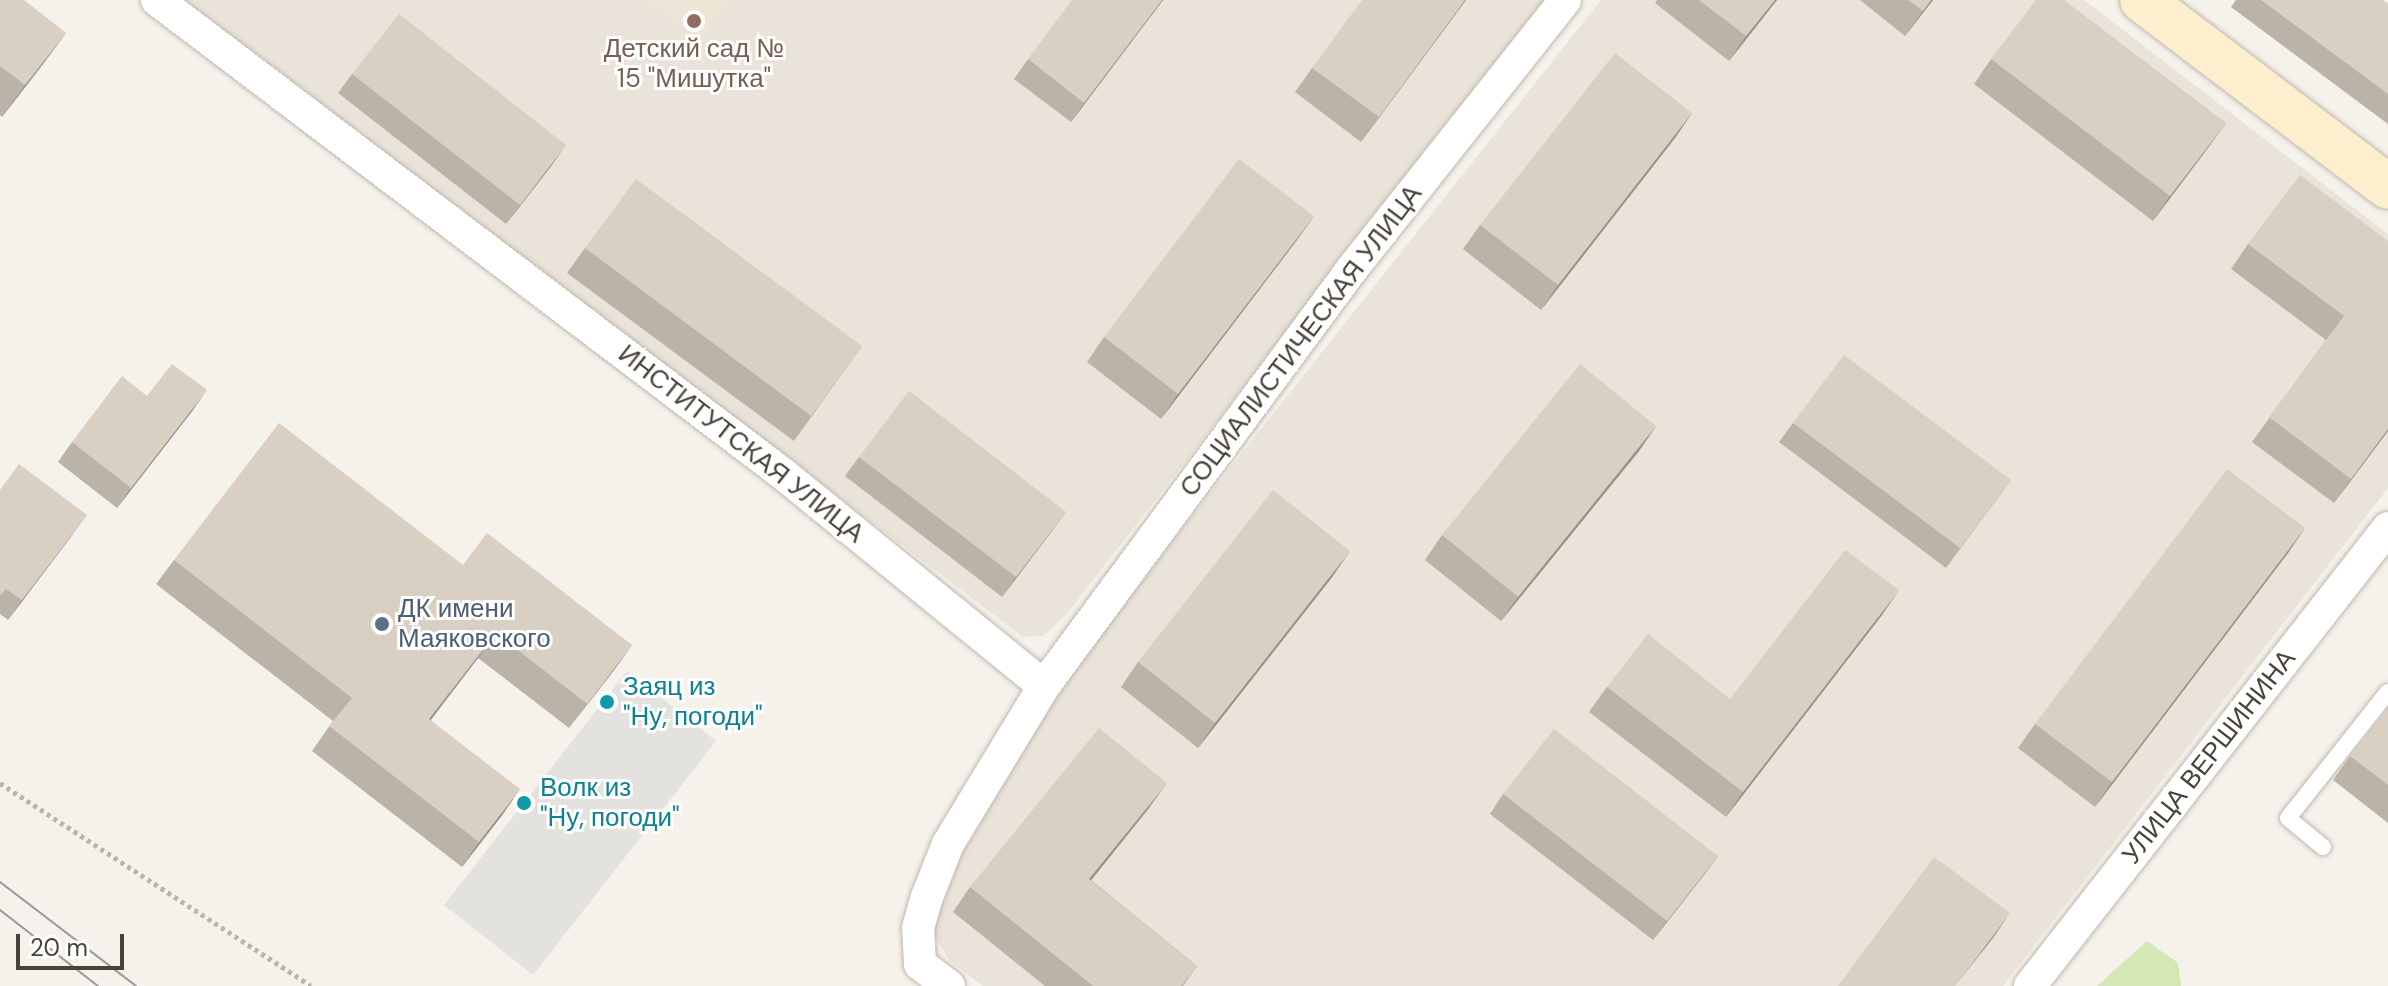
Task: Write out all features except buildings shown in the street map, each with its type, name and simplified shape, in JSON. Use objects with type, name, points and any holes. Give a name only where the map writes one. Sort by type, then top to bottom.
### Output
[{"type":"main road","points":[[2142,0],[2388,187]]},
{"type":"street","name":"ИНСТИТУТСКАЯ УЛИЦА","points":[[157,0],[783,474],[1044,686]]},
{"type":"street","name":"СОЦИАЛИСТИЧЕСКАЯ УЛИЦА","points":[[1044,686],[1352,269],[1565,0]]},
{"type":"street","name":"УЛИЦА ВЕРШИНИНА","points":[[2030,986],[2388,528]]},
{"type":"street","points":[[949,986],[920,964],[918,928],[927,897],[948,844],[1044,686]]},
{"type":"lane","points":[[2323,847],[2288,818],[2388,692]]},
{"type":"path","points":[[0,783],[311,986]]},
{"type":"shaded area","points":[[185,0],[1545,0],[1065,616],[1043,636],[1023,637]]},
{"type":"shaded area","name":"Детский сад № 15 \"Мишутка\"","points":[[646,0],[730,0],[700,41]]},
{"type":"shaded area","points":[[1601,0],[2084,0],[2388,234],[2388,488],[2003,986],[983,986],[949,960],[933,933],[958,849],[1052,693]]},
{"type":"shaded area","points":[[627,671],[716,741],[533,975],[444,905]]},
{"type":"green space","points":[[2147,941],[2178,963],[2181,986],[2097,986]]},
{"type":"tram line","points":[[0,882],[136,986]]},
{"type":"tram line","points":[[0,910],[98,986]]},
{"type":"place","name":"Детский сад № 15 \"Мишутка\"","points":[[694,21]]},
{"type":"place","name":"ДК имени Маяковского","points":[[382,624]]},
{"type":"place","name":"Заяц из \"Ну, погоди\"","points":[[607,702]]},
{"type":"place","name":"Волк из \"Ну, погоди\"","points":[[524,803]]}]
